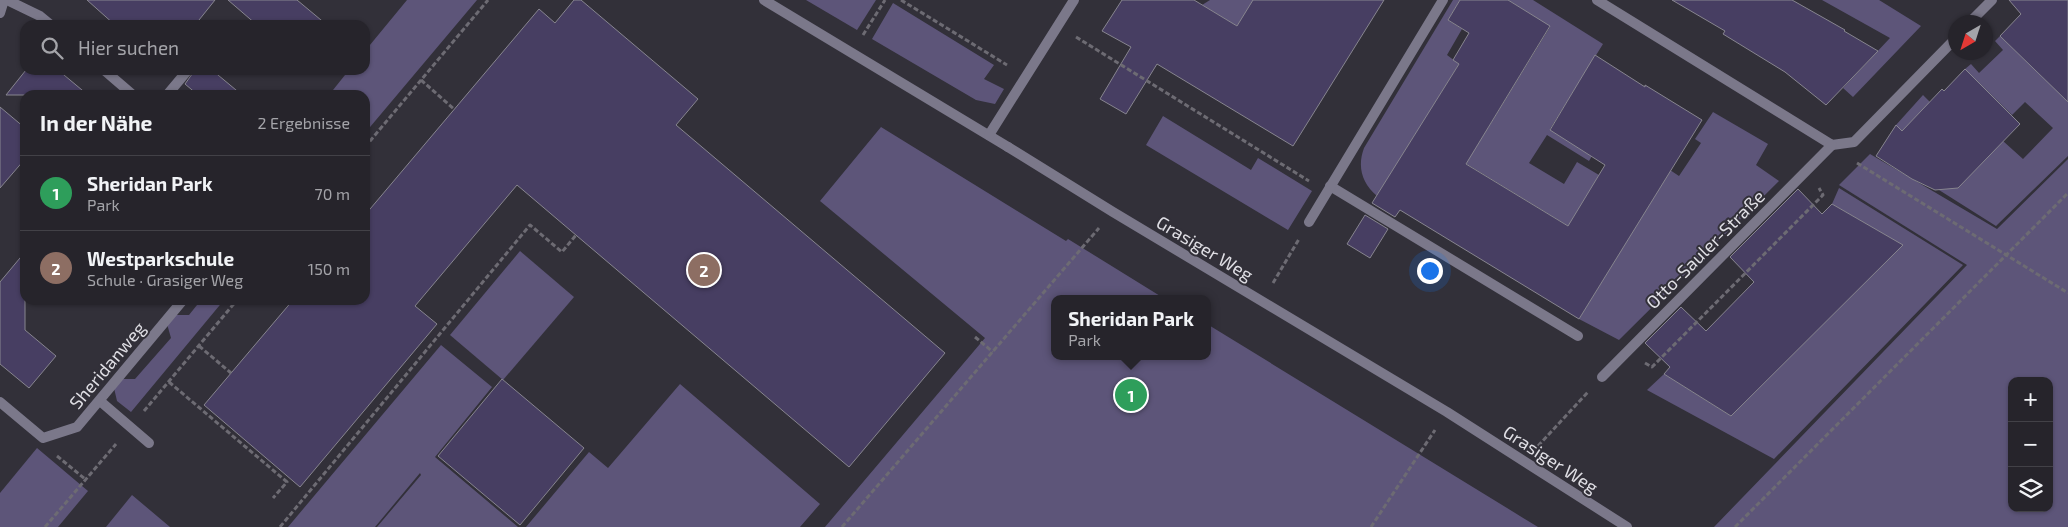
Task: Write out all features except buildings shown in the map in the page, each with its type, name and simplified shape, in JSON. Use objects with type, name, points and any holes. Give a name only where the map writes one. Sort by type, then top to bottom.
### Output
[{"type":"street","points":[[0,13],[4,0]]},
{"type":"street","points":[[7,0],[45,20]]},
{"type":"street","name":"Grasiger Weg","points":[[764,0],[1447,412],[1627,527]]},
{"type":"street","points":[[989,135],[1074,0]]},
{"type":"street","points":[[1309,222],[1443,0]]},
{"type":"street","points":[[1597,0],[1832,144],[1854,142],[1948,46]]},
{"type":"street","points":[[1977,15],[1992,0]]},
{"type":"street","points":[[110,75],[127,90]]},
{"type":"street","points":[[171,90],[184,75]]},
{"type":"street","name":"Otto-Sauler-Straße","points":[[1602,377],[1832,144]]},
{"type":"street","points":[[1328,188],[1578,336]]},
{"type":"street","name":"Sheridanweg","points":[[43,438],[77,426],[179,305]]},
{"type":"street","points":[[100,401],[149,443]]},
{"type":"street","points":[[0,402],[43,438]]},
{"type":"path","points":[[370,141],[488,0]]},
{"type":"path","points":[[852,53],[885,0]]},
{"type":"path","points":[[901,0],[1025,77]]},
{"type":"path","points":[[1058,25],[1328,188]]},
{"type":"path","points":[[420,80],[454,109]]},
{"type":"path","points":[[1832,144],[1864,169],[2068,293]]},
{"type":"path","points":[[1702,316],[1823,195],[1816,183]]},
{"type":"path","points":[[1735,527],[2068,193]]},
{"type":"path","points":[[842,527],[1113,212]]},
{"type":"path","points":[[1263,301],[1309,222]]},
{"type":"path","points":[[280,527],[530,226],[562,252],[576,235]]},
{"type":"path","points":[[45,527],[233,305]]},
{"type":"path","points":[[975,337],[993,352]]},
{"type":"path","points":[[199,346],[231,373]]},
{"type":"path","points":[[1524,461],[1602,377]]},
{"type":"path","points":[[169,382],[287,482],[273,498]]},
{"type":"path","points":[[1371,527],[1447,412]]},
{"type":"path","points":[[43,438],[54,453],[85,479]]},
{"type":"shaded area","points":[[407,0],[477,0],[370,127],[370,90],[333,90],[345,75],[370,75],[370,45]]},
{"type":"shaded area","points":[[806,0],[876,0],[857,30]]},
{"type":"shaded area","points":[[1210,0],[1253,0],[1280,52],[1202,5]]},
{"type":"shaded area","points":[[1453,0],[1460,0],[1448,20],[1462,29],[1447,55],[1459,64],[1438,98],[1488,128],[1550,27],[1508,0],[1533,0],[1603,44],[1550,129],[1579,148],[1621,107],[1589,161],[1547,135],[1529,163],[1564,184],[1577,162],[1599,175],[1590,191],[1670,170],[1679,176],[1701,143],[1695,139],[1713,112],[1768,144],[1756,165],[1779,181],[1619,340],[1579,319],[1617,256],[1416,133],[1377,196],[1364,180],[1361,162],[1364,148]]},
{"type":"shaded area","points":[[1822,0],[1879,0],[1921,26],[1853,97],[1843,88],[1890,38]]},
{"type":"shaded area","points":[[893,3],[994,65],[984,79],[1004,89],[995,104],[976,100],[872,39]]},
{"type":"shaded area","points":[[2000,36],[2068,82],[2068,156],[1996,226],[1939,190],[1914,143],[1896,125],[1923,95],[1932,104],[2003,141],[2023,159],[2053,128],[2025,102],[2012,115],[1965,69],[1971,64],[1979,73],[1993,60],[2003,50],[1995,41]]},
{"type":"shaded area","points":[[1163,116],[1251,170],[1258,158],[1312,191],[1288,230],[1146,145]]},
{"type":"shaded area","points":[[881,127],[1066,241],[1068,239],[1159,295],[1051,295],[1051,360],[1211,360],[1211,326],[1538,527],[825,527],[985,338],[820,201]]},
{"type":"shaded area","points":[[1870,154],[1997,229],[2068,159],[2068,527],[1714,527],[1967,265],[1839,185]]},
{"type":"shaded area","points":[[1839,188],[1963,265],[1774,459],[1647,390],[1664,374],[1731,416],[1902,245],[1832,204]]},
{"type":"shaded area","points":[[520,251],[574,297],[503,380],[450,335]]},
{"type":"shaded area","points":[[197,305],[220,305],[131,412],[117,401],[114,388],[121,379],[135,379],[171,338],[167,324],[175,315],[189,315]]},
{"type":"shaded area","points":[[441,345],[492,387],[435,457],[518,527],[377,527],[421,475],[420,473],[375,527],[288,527]]},
{"type":"shaded area","points":[[680,384],[820,504],[800,527],[526,527],[589,452],[608,468]]},
{"type":"shaded area","points":[[37,448],[88,491],[58,527],[0,527],[0,493]]},
{"type":"shaded area","points":[[132,495],[170,527],[106,527]]},
{"type":"place","name":"Westparkschule","points":[[704,270]]},
{"type":"place","name":"Sheridan Park","points":[[1131,395]]}]
